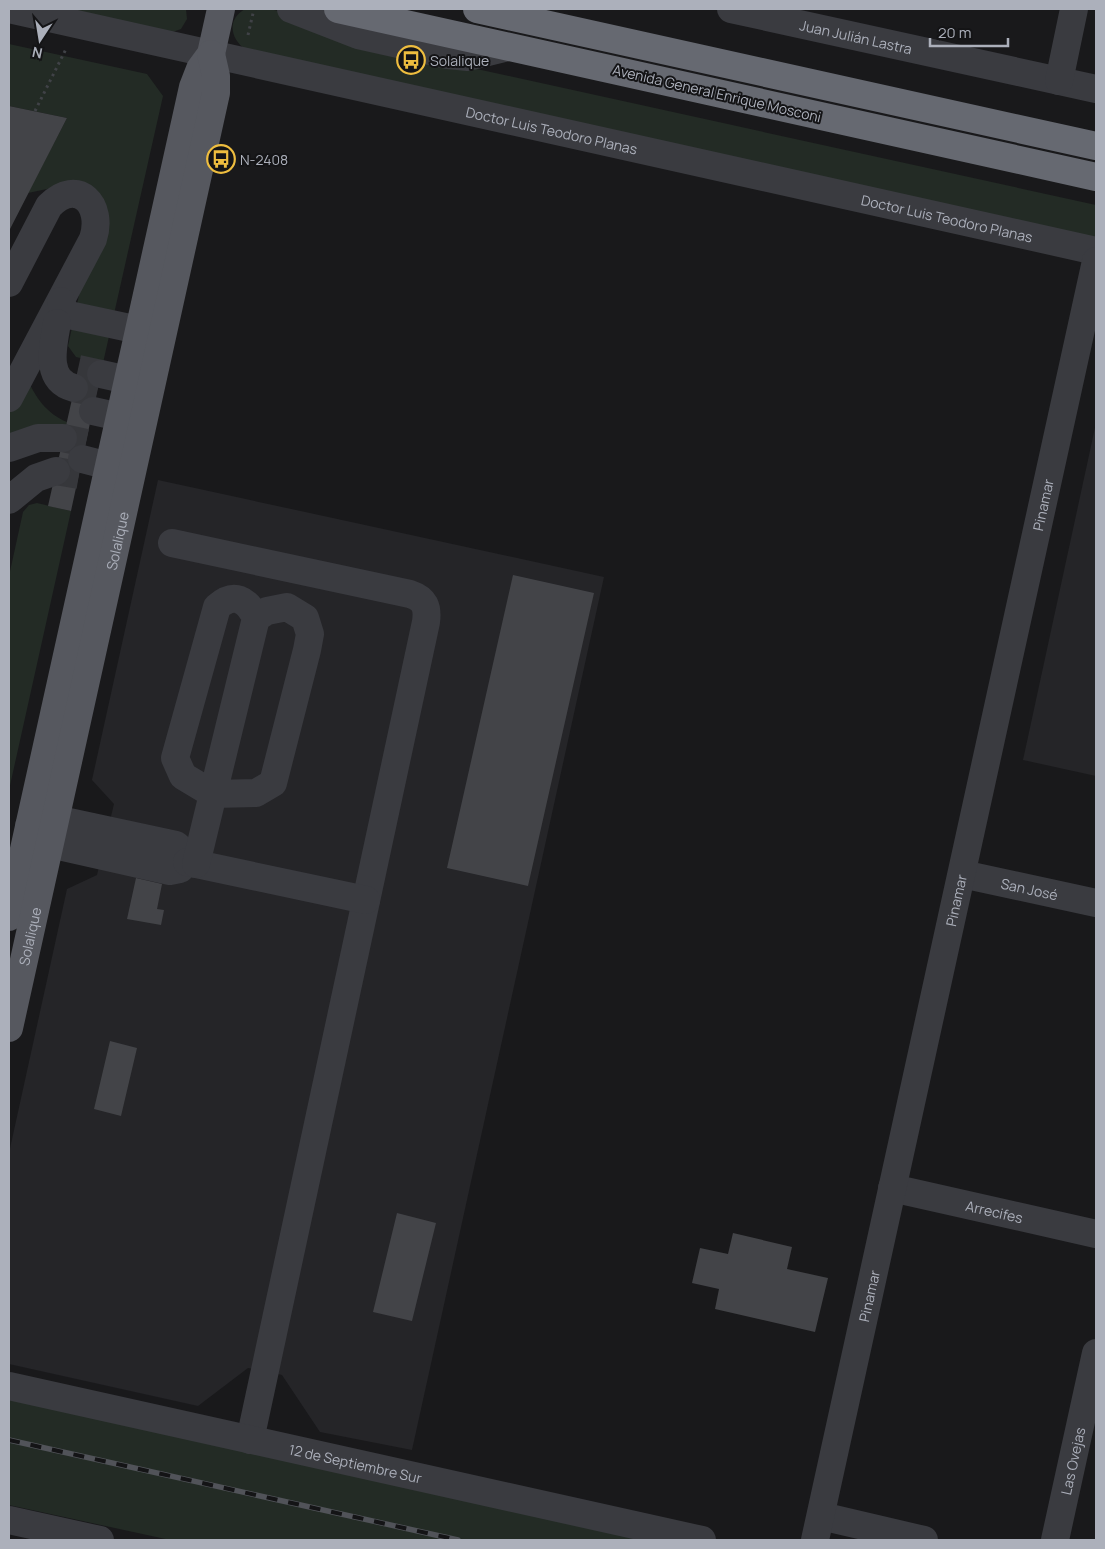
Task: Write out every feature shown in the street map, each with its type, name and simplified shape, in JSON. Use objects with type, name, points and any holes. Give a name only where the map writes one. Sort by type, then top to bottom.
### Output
[{"type":"highway","name":"Avenida General Enrique Mosconi","points":[[338,9],[1096,177]]},
{"type":"highway","points":[[477,9],[1096,146]]},
{"type":"highway","points":[[534,9],[612,39]]},
{"type":"main road","name":"Solalique","points":[[9,917],[193,87],[200,69],[211,54],[221,9]]},
{"type":"main road","name":"Solalique","points":[[9,1028],[216,93],[216,76],[211,54]]},
{"type":"street","points":[[291,9],[363,36],[448,56],[468,57],[508,47]]},
{"type":"street","name":"Juan Julián Lastra","points":[[731,9],[1096,89]]},
{"type":"street","points":[[1059,81],[1074,9]]},
{"type":"street","name":"Doctor Luis Teodoro Planas","points":[[12,12],[211,54],[1096,251]]},
{"type":"street","points":[[9,283],[49,206],[65,194],[81,196],[95,211],[96,230],[61,301],[9,398]]},
{"type":"street","name":"Pinamar","points":[[818,1528],[1096,262]]},
{"type":"street","points":[[61,301],[64,310],[69,315],[139,330]]},
{"type":"street","points":[[61,301],[53,350],[63,383],[124,399]]},
{"type":"street","points":[[86,390],[124,399]]},
{"type":"street","points":[[9,449],[71,457],[109,465]]},
{"type":"street","points":[[13,500],[36,478],[71,457]]},
{"type":"street","points":[[172,543],[410,594],[424,603],[426,622],[250,1440]]},
{"type":"street","points":[[191,863],[213,794],[256,618],[250,606],[237,598],[226,599],[217,608],[175,758],[183,776],[213,794],[256,793],[273,783],[310,634],[305,618],[287,607],[268,611],[256,618]]},
{"type":"street","points":[[29,826],[40,839],[52,831],[170,871],[191,863],[366,900]]},
{"type":"street","name":"San José","points":[[962,874],[1096,902]]},
{"type":"street","name":"Arrecifes","points":[[892,1188],[1096,1234]]},
{"type":"street","name":"Las Ovejas","points":[[1055,1540],[1096,1353]]},
{"type":"street","name":"12 de Septiembre Sur","points":[[9,1386],[702,1540]]},
{"type":"street","points":[[9,1520],[100,1540]]},
{"type":"street","points":[[818,1528],[924,1540]]},
{"type":"path","points":[[248,36],[254,9]]},
{"type":"path","points":[[35,111],[68,44]]},
{"type":"shaded area","points":[[58,9],[186,9],[187,19],[181,29],[170,33]]},
{"type":"shaded area","points":[[245,9],[269,9],[308,17],[322,35],[1096,205],[1096,238],[245,49],[236,40],[233,23],[239,13]]},
{"type":"shaded area","points":[[9,44],[147,74],[163,96],[103,363],[76,357],[68,346],[84,272],[103,229],[61,186],[28,193],[67,118],[9,106]]},
{"type":"shaded area","points":[[27,378],[42,404],[53,414],[67,422],[64,433],[9,437],[9,408]]},
{"type":"shaded area","points":[[1096,423],[1096,776],[1023,760]]},
{"type":"shaded area","points":[[158,480],[604,577],[412,1450],[320,1432],[282,1375],[265,1371],[248,1368],[198,1406],[9,1364],[9,1153],[67,889],[97,875],[114,804],[92,780]]},
{"type":"shaded area","points":[[37,503],[71,511],[9,790],[9,576],[23,512],[29,505]]},
{"type":"shaded area","points":[[9,1398],[656,1540],[170,1540],[9,1505]]},
{"type":"building","points":[[9,106],[67,118],[9,231]]},
{"type":"building","points":[[81,359],[103,363],[71,511],[48,506]]},
{"type":"building","points":[[513,575],[594,593],[528,886],[447,868]]},
{"type":"building","points":[[136,878],[162,884],[157,909],[164,910],[161,925],[127,919]]},
{"type":"building","points":[[110,1041],[137,1048],[121,1116],[94,1109]]},
{"type":"building","points":[[397,1213],[436,1223],[412,1321],[373,1312]]},
{"type":"building","points":[[733,1233],[792,1247],[787,1269],[828,1278],[815,1332],[715,1309],[719,1289],[692,1283],[700,1248],[728,1254]]},
{"type":"tunnel","points":[[78,369],[101,374]]},
{"type":"tunnel","points":[[74,388],[97,393]]},
{"type":"tunnel","points":[[63,438],[86,443]]},
{"type":"tunnel","points":[[56,471],[79,475]]},
{"type":"railway","points":[[9,1440],[458,1540]]},
{"type":"place","name":"Solalique","points":[[411,60]]},
{"type":"place","name":"N-2408","points":[[221,159]]}]
